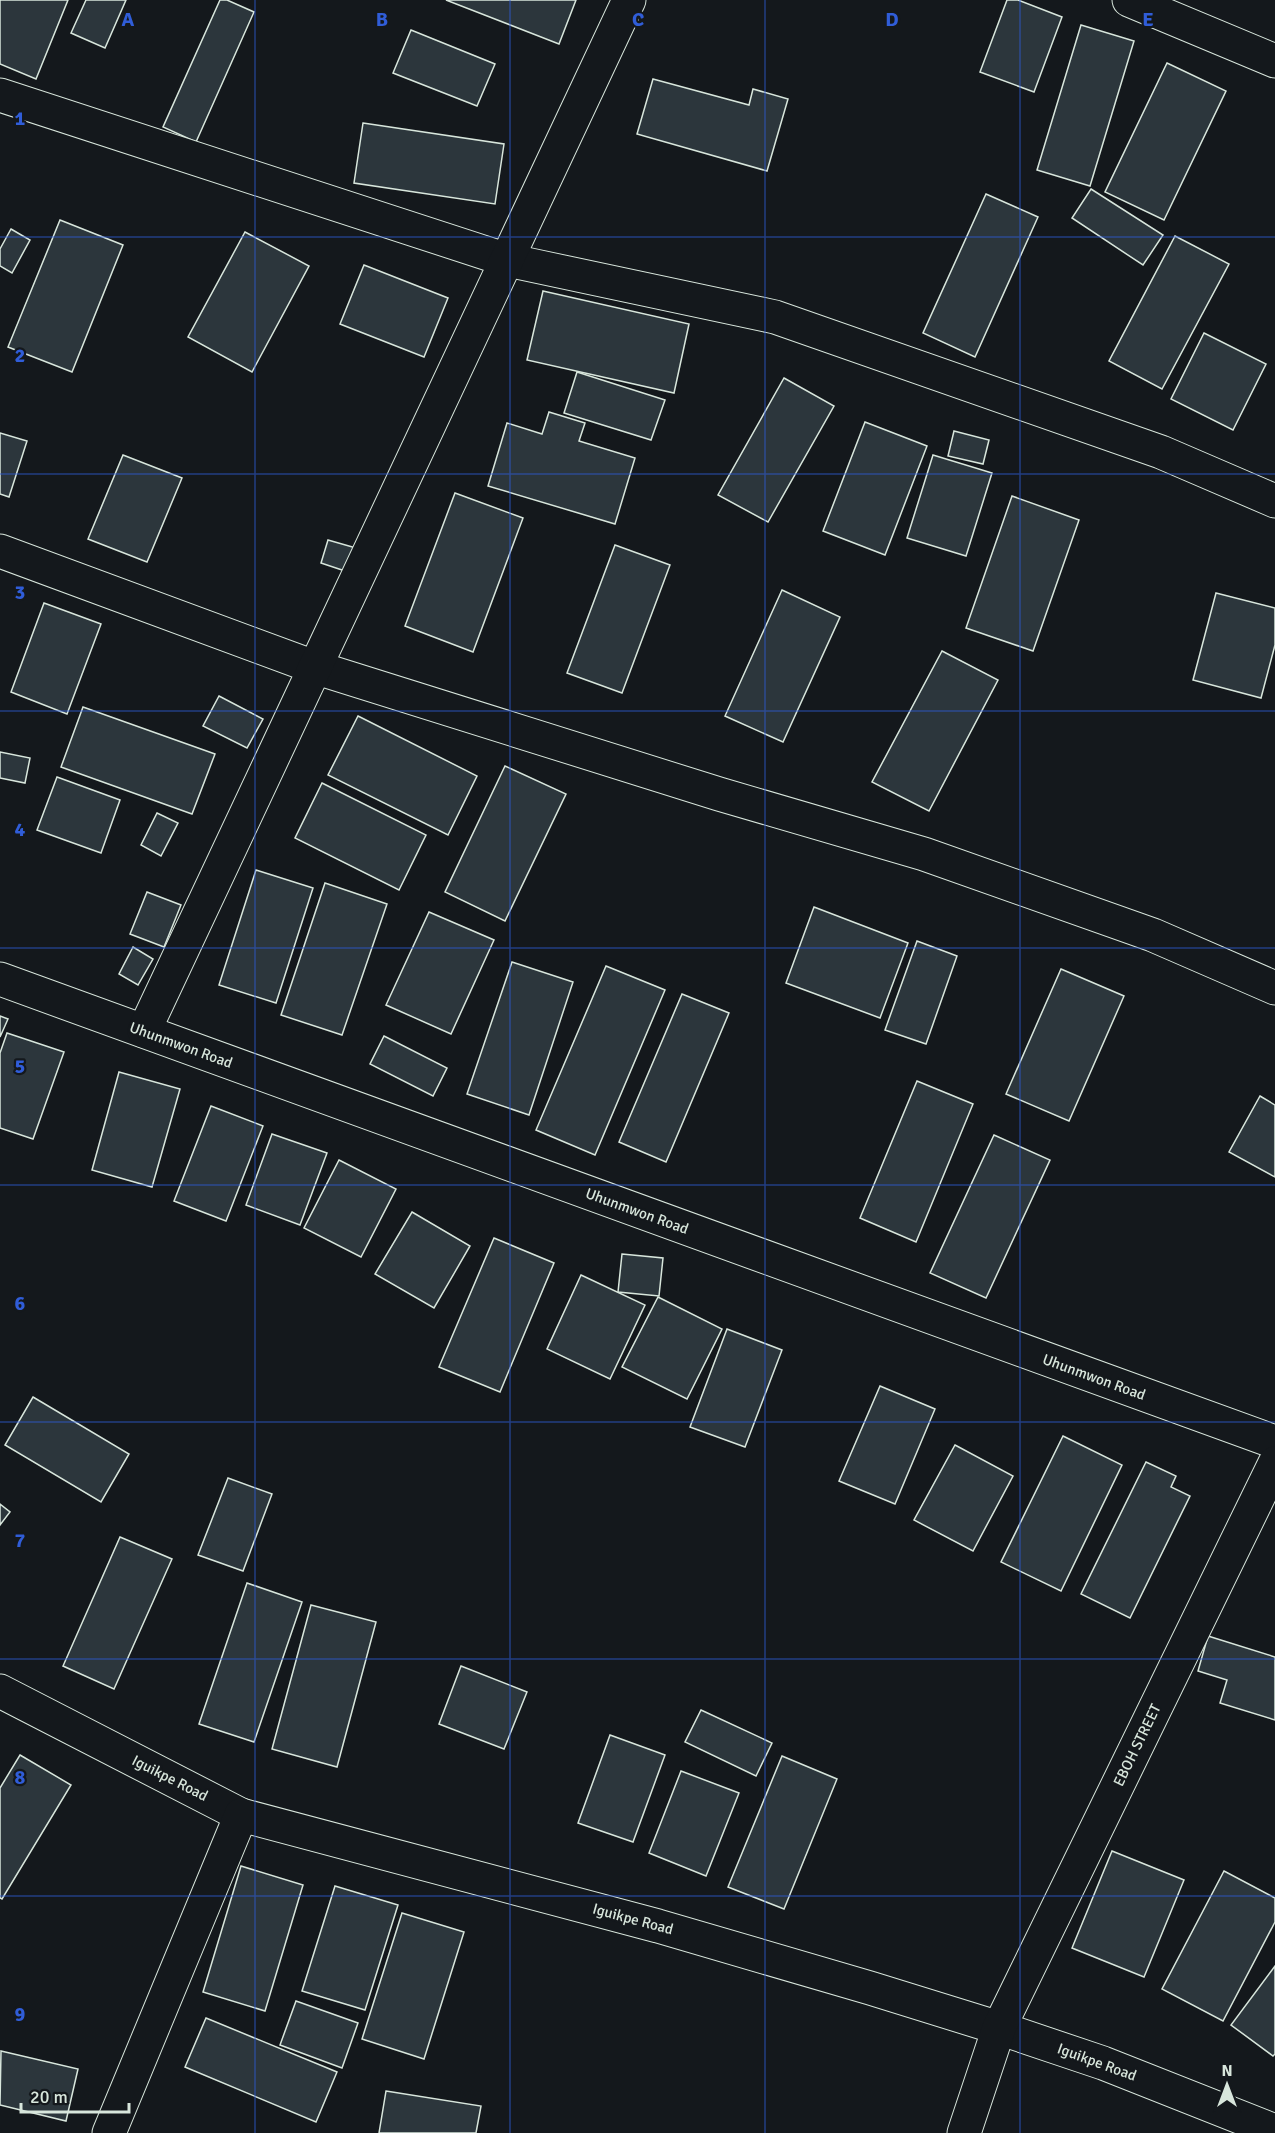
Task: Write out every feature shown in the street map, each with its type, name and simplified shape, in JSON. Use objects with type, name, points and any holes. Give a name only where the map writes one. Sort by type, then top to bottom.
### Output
[{"type":"street","points":[[144,1031],[629,0]]},
{"type":"street","points":[[1129,0],[1275,61]]},
{"type":"street","points":[[0,95],[507,260],[776,317],[1161,452],[1275,501]]},
{"type":"street","points":[[0,551],[314,667],[719,794],[924,854],[1153,935],[1275,988]]},
{"type":"street","name":"Uhunmwon Road","points":[[0,979],[1275,1442]]},
{"type":"street","name":"EBOH STREET","points":[[964,2133],[999,2028],[1275,1462]]},
{"type":"street","name":"Iguikpe Road","points":[[0,1691],[241,1815],[658,1926],[999,2028],[1103,2063],[1275,2131]]},
{"type":"street","points":[[109,2133],[241,1815]]},
{"type":"building","points":[[0,0],[68,0],[36,79],[0,64]]},
{"type":"building","points":[[86,0],[126,0],[105,48],[71,33]]},
{"type":"building","points":[[220,0],[227,0],[254,12],[196,142],[163,127]]},
{"type":"building","points":[[446,0],[576,0],[559,44]]},
{"type":"building","points":[[1007,0],[1018,0],[1062,17],[1034,92],[980,72]]},
{"type":"building","points":[[1081,25],[1134,41],[1090,186],[1037,170]]},
{"type":"building","points":[[411,30],[495,64],[477,106],[393,73]]},
{"type":"building","points":[[1167,63],[1226,91],[1164,220],[1105,192]]},
{"type":"building","points":[[653,79],[749,105],[753,89],[788,99],[767,171],[637,134]]},
{"type":"building","points":[[363,123],[504,144],[495,204],[354,183]]},
{"type":"building","points":[[1091,189],[1163,235],[1143,265],[1072,218]]},
{"type":"building","points":[[986,194],[1038,217],[975,357],[923,333]]},
{"type":"building","points":[[60,220],[123,245],[72,372],[8,347]]},
{"type":"building","points":[[11,229],[30,240],[12,273],[0,266],[0,249]]},
{"type":"building","points":[[245,232],[309,266],[252,372],[188,337]]},
{"type":"building","points":[[1175,236],[1229,264],[1162,389],[1109,361]]},
{"type":"building","points":[[364,265],[448,298],[424,357],[340,324]]},
{"type":"building","points":[[543,291],[689,324],[674,393],[527,360]]},
{"type":"building","points":[[1204,333],[1266,364],[1233,430],[1171,399]]},
{"type":"building","points":[[577,372],[665,400],[651,440],[564,413]]},
{"type":"building","points":[[784,378],[834,406],[768,522],[718,495]]},
{"type":"building","points":[[549,412],[585,423],[579,441],[635,458],[615,524],[488,486],[507,423],[542,434]]},
{"type":"building","points":[[865,422],[927,446],[885,555],[823,531]]},
{"type":"building","points":[[954,431],[989,440],[983,464],[948,456]]},
{"type":"building","points":[[0,433],[27,441],[9,497],[0,494]]},
{"type":"building","points":[[123,455],[182,478],[147,562],[88,539]]},
{"type":"building","points":[[933,455],[992,473],[966,556],[907,538]]},
{"type":"building","points":[[455,493],[523,518],[473,652],[405,626]]},
{"type":"building","points":[[1012,496],[1079,520],[1033,651],[966,628]]},
{"type":"building","points":[[328,540],[356,548],[348,572],[321,563]]},
{"type":"building","points":[[615,545],[670,565],[622,693],[567,673]]},
{"type":"building","points":[[782,590],[840,617],[783,742],[725,716]]},
{"type":"building","points":[[1216,593],[1275,608],[1275,645],[1261,698],[1193,680]]},
{"type":"building","points":[[44,603],[101,624],[67,714],[11,692]]},
{"type":"building","points":[[942,651],[998,680],[929,811],[872,782]]},
{"type":"building","points":[[219,696],[263,719],[247,748],[203,726]]},
{"type":"building","points":[[83,707],[215,754],[192,814],[61,767]]},
{"type":"building","points":[[358,716],[477,776],[448,835],[328,775]]},
{"type":"building","points":[[0,752],[30,758],[25,783],[0,778]]},
{"type":"building","points":[[505,766],[566,794],[505,921],[445,892]]},
{"type":"building","points":[[57,777],[120,800],[101,853],[37,830]]},
{"type":"building","points":[[322,783],[426,835],[399,890],[295,838]]},
{"type":"building","points":[[157,813],[178,823],[161,856],[141,845]]},
{"type":"building","points":[[256,870],[313,888],[276,1003],[219,985]]},
{"type":"building","points":[[325,883],[387,904],[342,1035],[281,1015]]},
{"type":"building","points":[[147,892],[181,905],[164,947],[130,934]]},
{"type":"building","points":[[814,907],[908,943],[880,1018],[786,983]]},
{"type":"building","points":[[429,912],[494,940],[451,1034],[386,1005]]},
{"type":"building","points":[[917,941],[957,956],[926,1044],[885,1030]]},
{"type":"building","points":[[133,947],[153,959],[138,985],[119,974]]},
{"type":"building","points":[[512,962],[573,982],[529,1115],[467,1094]]},
{"type":"building","points":[[606,966],[665,990],[595,1155],[536,1130]]},
{"type":"building","points":[[1061,969],[1124,996],[1069,1121],[1006,1094]]},
{"type":"building","points":[[682,994],[729,1013],[666,1162],[619,1142]]},
{"type":"building","points":[[0,1016],[8,1019],[0,1037]]},
{"type":"building","points":[[7,1033],[64,1052],[33,1139],[0,1128],[0,1053]]},
{"type":"building","points":[[384,1036],[447,1068],[433,1096],[370,1064]]},
{"type":"building","points":[[119,1072],[180,1089],[152,1187],[92,1170]]},
{"type":"building","points":[[917,1081],[973,1104],[916,1242],[860,1218]]},
{"type":"building","points":[[1260,1096],[1275,1105],[1275,1177],[1229,1152]]},
{"type":"building","points":[[211,1106],[263,1126],[226,1221],[174,1201]]},
{"type":"building","points":[[272,1134],[327,1153],[300,1225],[246,1205]]},
{"type":"building","points":[[994,1135],[1050,1160],[986,1298],[930,1273]]},
{"type":"building","points":[[339,1160],[396,1189],[361,1257],[304,1228]]},
{"type":"building","points":[[412,1212],[470,1246],[434,1308],[375,1274]]},
{"type":"building","points":[[494,1238],[554,1263],[500,1392],[439,1367]]},
{"type":"building","points":[[622,1254],[663,1258],[659,1296],[618,1292]]},
{"type":"building","points":[[581,1275],[645,1305],[610,1379],[547,1349]]},
{"type":"building","points":[[658,1297],[722,1329],[687,1399],[622,1367]]},
{"type":"building","points":[[727,1329],[782,1350],[745,1447],[690,1427]]},
{"type":"building","points":[[880,1386],[935,1409],[895,1504],[839,1481]]},
{"type":"building","points":[[33,1397],[129,1454],[101,1502],[5,1445]]},
{"type":"building","points":[[1063,1436],[1122,1465],[1061,1591],[1001,1562]]},
{"type":"building","points":[[955,1445],[1013,1476],[973,1551],[914,1520]]},
{"type":"building","points":[[1146,1462],[1176,1476],[1171,1487],[1190,1496],[1130,1618],[1081,1594]]},
{"type":"building","points":[[228,1478],[272,1494],[243,1571],[198,1555]]},
{"type":"building","points":[[0,1504],[10,1512],[0,1525]]},
{"type":"building","points":[[120,1537],[172,1559],[114,1689],[63,1666]]},
{"type":"building","points":[[247,1583],[302,1602],[254,1742],[199,1724]]},
{"type":"building","points":[[311,1605],[376,1622],[337,1767],[272,1749]]},
{"type":"building","points":[[1208,1636],[1275,1657],[1275,1720],[1220,1703],[1227,1680],[1198,1671]]},
{"type":"building","points":[[461,1666],[527,1692],[504,1749],[439,1724]]},
{"type":"building","points":[[701,1710],[772,1743],[756,1776],[685,1742]]},
{"type":"building","points":[[610,1735],[665,1755],[633,1842],[578,1823]]},
{"type":"building","points":[[20,1755],[71,1785],[2,1899],[0,1898],[0,1788]]},
{"type":"building","points":[[782,1756],[837,1779],[784,1909],[728,1887]]},
{"type":"building","points":[[681,1771],[739,1793],[706,1876],[649,1853]]},
{"type":"building","points":[[1112,1851],[1184,1880],[1144,1977],[1072,1948]]},
{"type":"building","points":[[241,1866],[303,1885],[265,2011],[203,1992]]},
{"type":"building","points":[[1224,1871],[1275,1898],[1275,1922],[1223,2021],[1162,1989]]},
{"type":"building","points":[[335,1886],[398,1905],[365,2010],[302,1991]]},
{"type":"building","points":[[402,1913],[464,1932],[424,2059],[362,2039]]},
{"type":"building","points":[[1275,1966],[1275,2054],[1273,2056],[1231,2025]]},
{"type":"building","points":[[296,2001],[358,2023],[342,2068],[280,2045]]},
{"type":"building","points":[[206,2018],[337,2072],[316,2122],[185,2067]]},
{"type":"building","points":[[1,2051],[78,2069],[66,2121],[0,2105]]},
{"type":"building","points":[[386,2091],[481,2106],[476,2133],[379,2133]]}]
